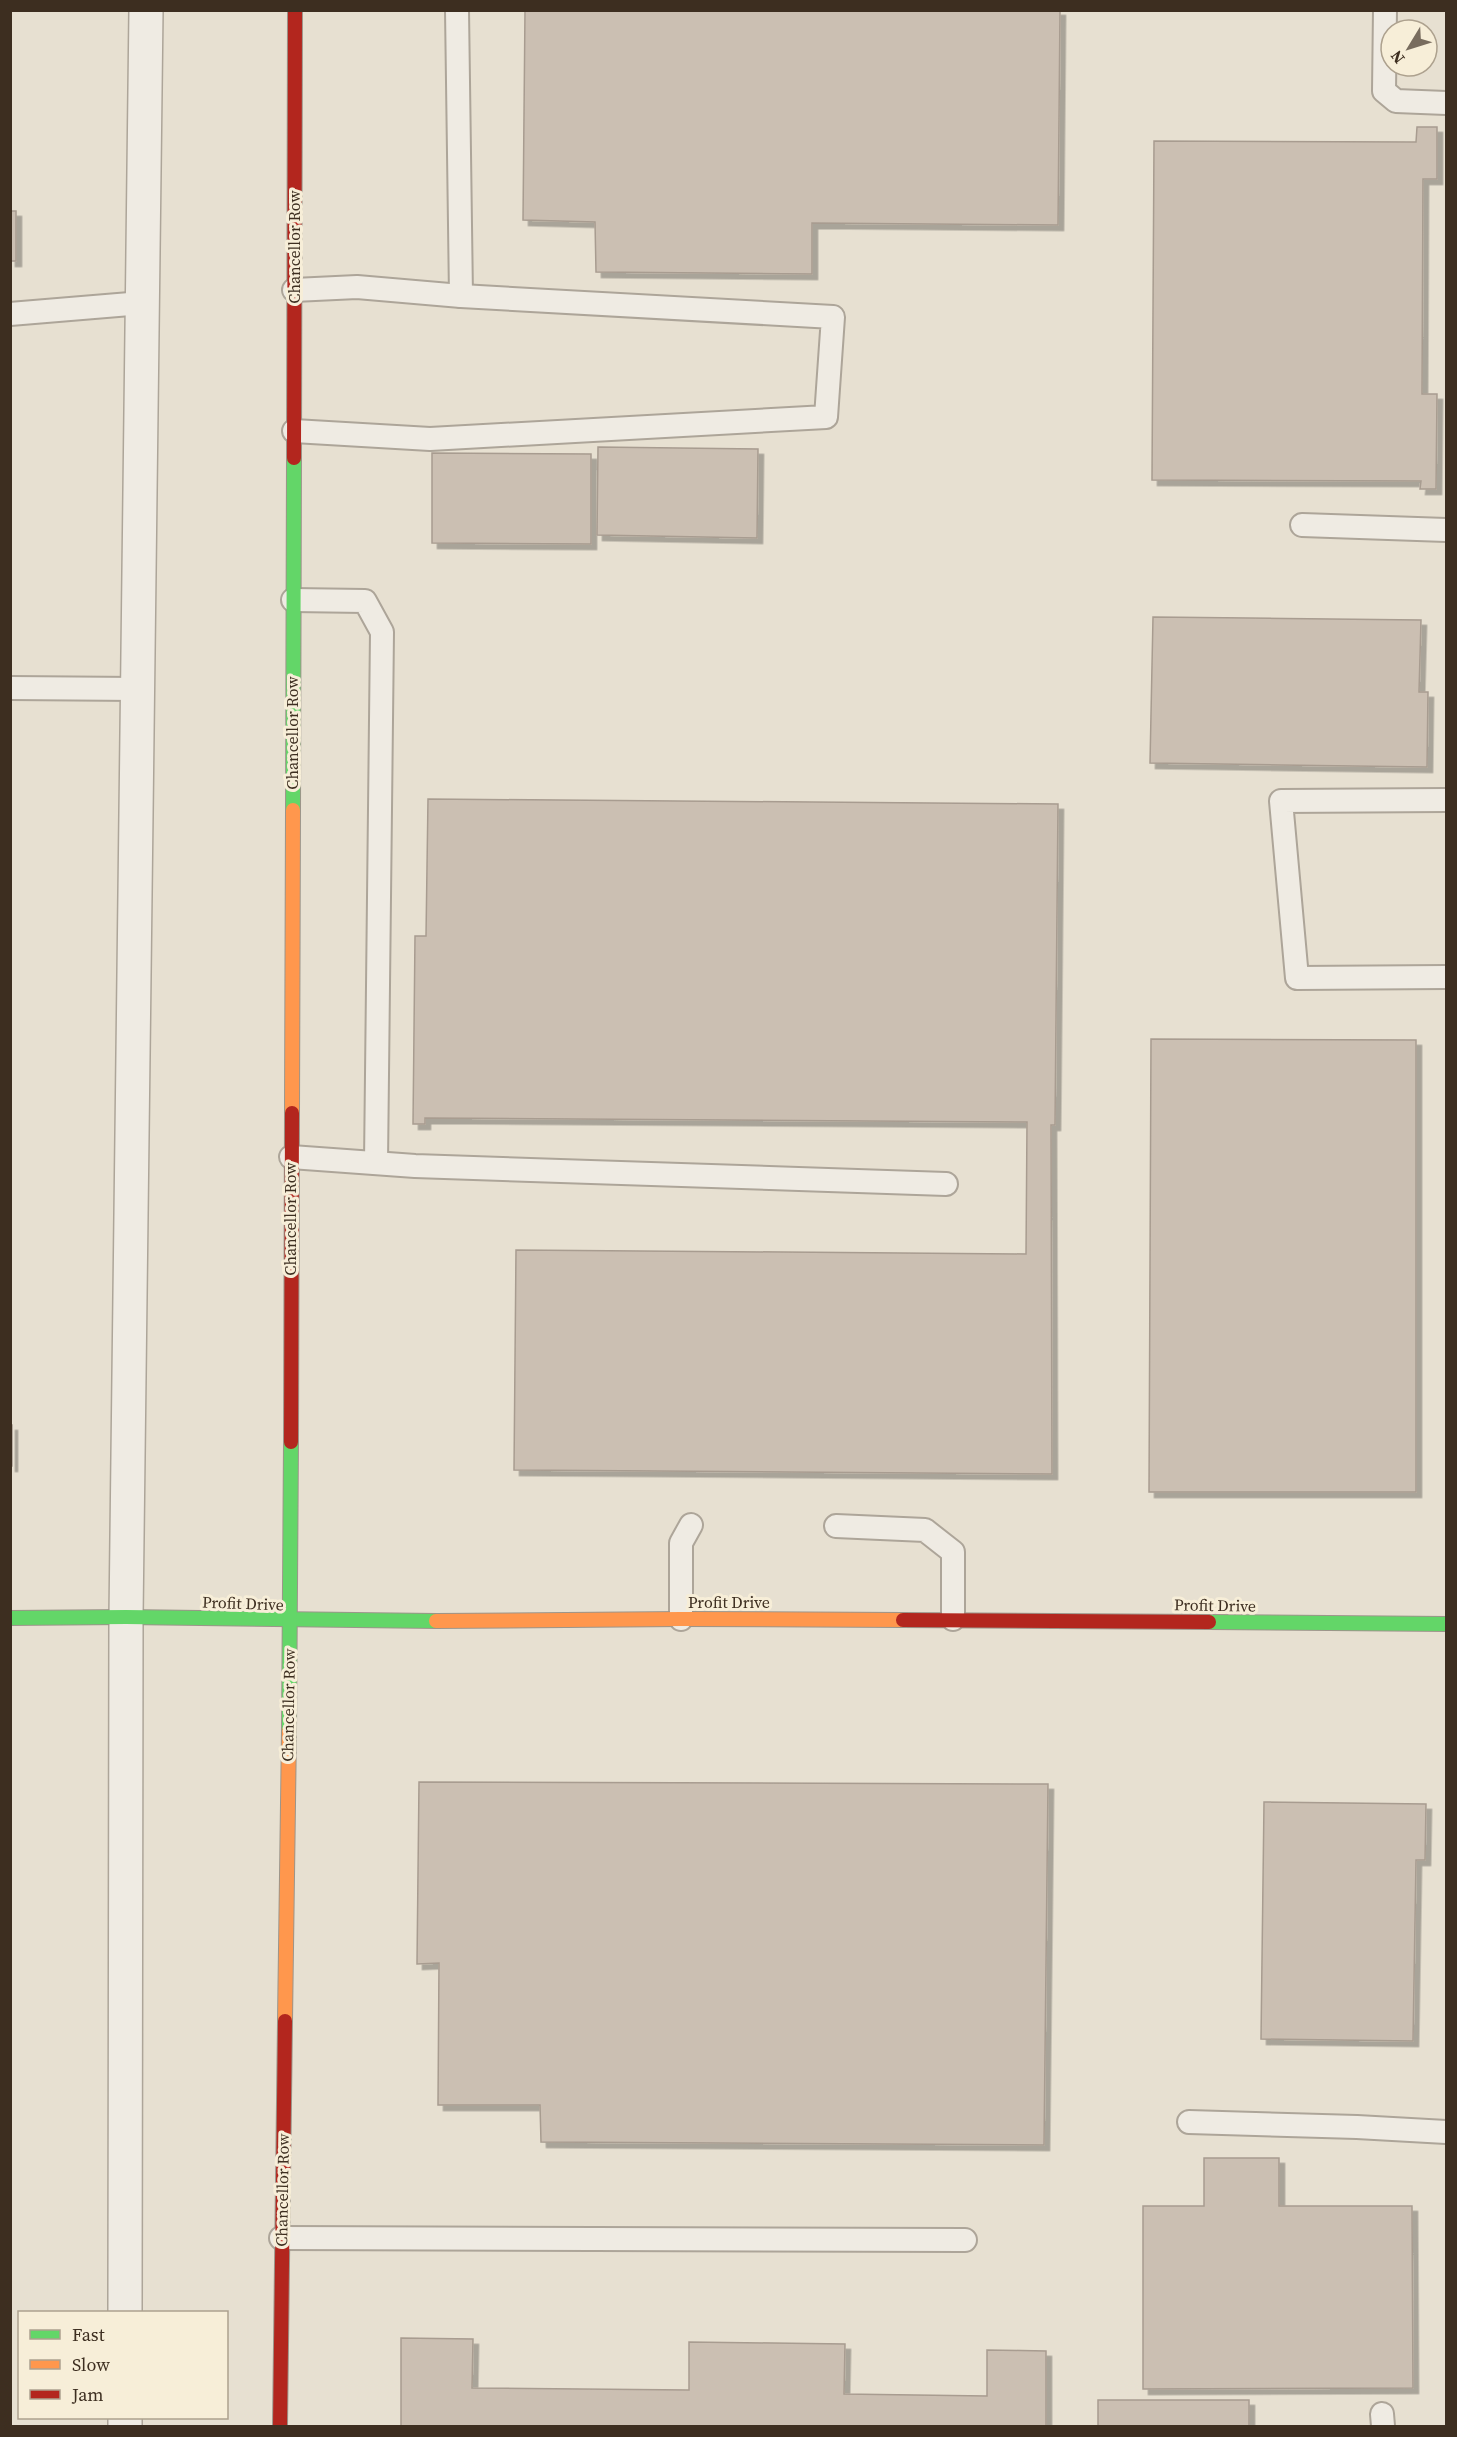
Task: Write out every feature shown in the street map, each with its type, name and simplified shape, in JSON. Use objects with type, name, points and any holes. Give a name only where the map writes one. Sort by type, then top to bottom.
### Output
[{"type":"street","points":[[125,2311],[126,1617],[146,10]]},
{"type":"street","name":"Chancellor Row","points":[[280,2427],[290,1621],[295,10]]},
{"type":"street","name":"Profit Drive","points":[[10,1618],[126,1617],[290,1621],[953,1619],[1446,1624]]},
{"type":"lane","points":[[457,10],[461,296]]},
{"type":"lane","points":[[1385,10],[1384,91],[1396,101],[1446,103]]},
{"type":"lane","points":[[294,290],[357,286],[461,296],[833,317],[826,417],[430,439],[294,431]]},
{"type":"lane","points":[[10,314],[142,303]]},
{"type":"lane","points":[[1302,525],[1446,530]]},
{"type":"lane","points":[[292,600],[365,601],[382,632],[376,1163]]},
{"type":"lane","points":[[10,688],[137,689]]},
{"type":"lane","points":[[1446,800],[1281,801],[1298,978],[1446,977]]},
{"type":"lane","points":[[291,1157],[415,1167],[946,1184]]},
{"type":"lane","points":[[681,1619],[681,1542],[691,1525]]},
{"type":"lane","points":[[836,1526],[925,1530],[953,1552],[953,1619]]},
{"type":"lane","points":[[1189,2122],[1446,2132]]},
{"type":"lane","points":[[281,2238],[965,2240]]},
{"type":"building","points":[[525,10],[1060,10],[1058,225],[812,223],[812,274],[596,272],[595,222],[523,220]]},
{"type":"building","points":[[1417,127],[1437,127],[1437,179],[1423,179],[1422,394],[1437,394],[1436,489],[1420,489],[1421,481],[1152,480],[1154,141],[1416,142]]},
{"type":"building","points":[[10,211],[16,211],[16,261],[10,261]]},
{"type":"building","points":[[598,447],[758,449],[757,538],[597,535]]},
{"type":"building","points":[[432,453],[591,454],[591,544],[432,543]]},
{"type":"building","points":[[1153,617],[1421,620],[1419,692],[1428,692],[1427,767],[1150,763]]},
{"type":"building","points":[[428,799],[1058,804],[1055,1125],[1051,1125],[1052,1474],[514,1470],[516,1250],[1026,1254],[1027,1122],[425,1118],[425,1124],[413,1124],[415,936],[426,936]]},
{"type":"building","points":[[1151,1039],[1416,1040],[1416,1492],[1149,1492]]},
{"type":"building","points":[[10,1425],[12,1425],[12,1466],[10,1466]]},
{"type":"building","points":[[419,1782],[1048,1784],[1044,2145],[541,2142],[540,2105],[438,2105],[439,1963],[417,1964]]},
{"type":"building","points":[[1264,1802],[1426,1804],[1425,1860],[1416,1860],[1413,2041],[1261,2039]]},
{"type":"building","points":[[1204,2158],[1279,2158],[1279,2206],[1412,2206],[1413,2388],[1143,2389],[1143,2206],[1204,2206]]},
{"type":"building","points":[[401,2338],[473,2339],[472,2388],[689,2390],[689,2342],[845,2344],[844,2394],[987,2396],[987,2350],[1046,2351],[1046,2426],[401,2426]]},
{"type":"building","points":[[1098,2400],[1249,2400],[1249,2426],[1098,2426]]},
{"type":"traffic: fast","points":[[293,810],[294,458]]},
{"type":"traffic: fast","points":[[289,1731],[291,1442]]},
{"type":"traffic: fast","points":[[10,1618],[126,1617],[436,1621]]},
{"type":"traffic: fast","points":[[1209,1622],[1446,1624]]},
{"type":"traffic: slow","points":[[292,1113],[293,810]]},
{"type":"traffic: slow","points":[[436,1621],[903,1620]]},
{"type":"traffic: slow","points":[[285,2021],[289,1731]]},
{"type":"traffic: jam","points":[[294,458],[295,10]]},
{"type":"traffic: jam","points":[[291,1442],[292,1113]]},
{"type":"traffic: jam","points":[[903,1620],[1209,1622]]},
{"type":"traffic: jam","points":[[280,2426],[285,2021]]}]
